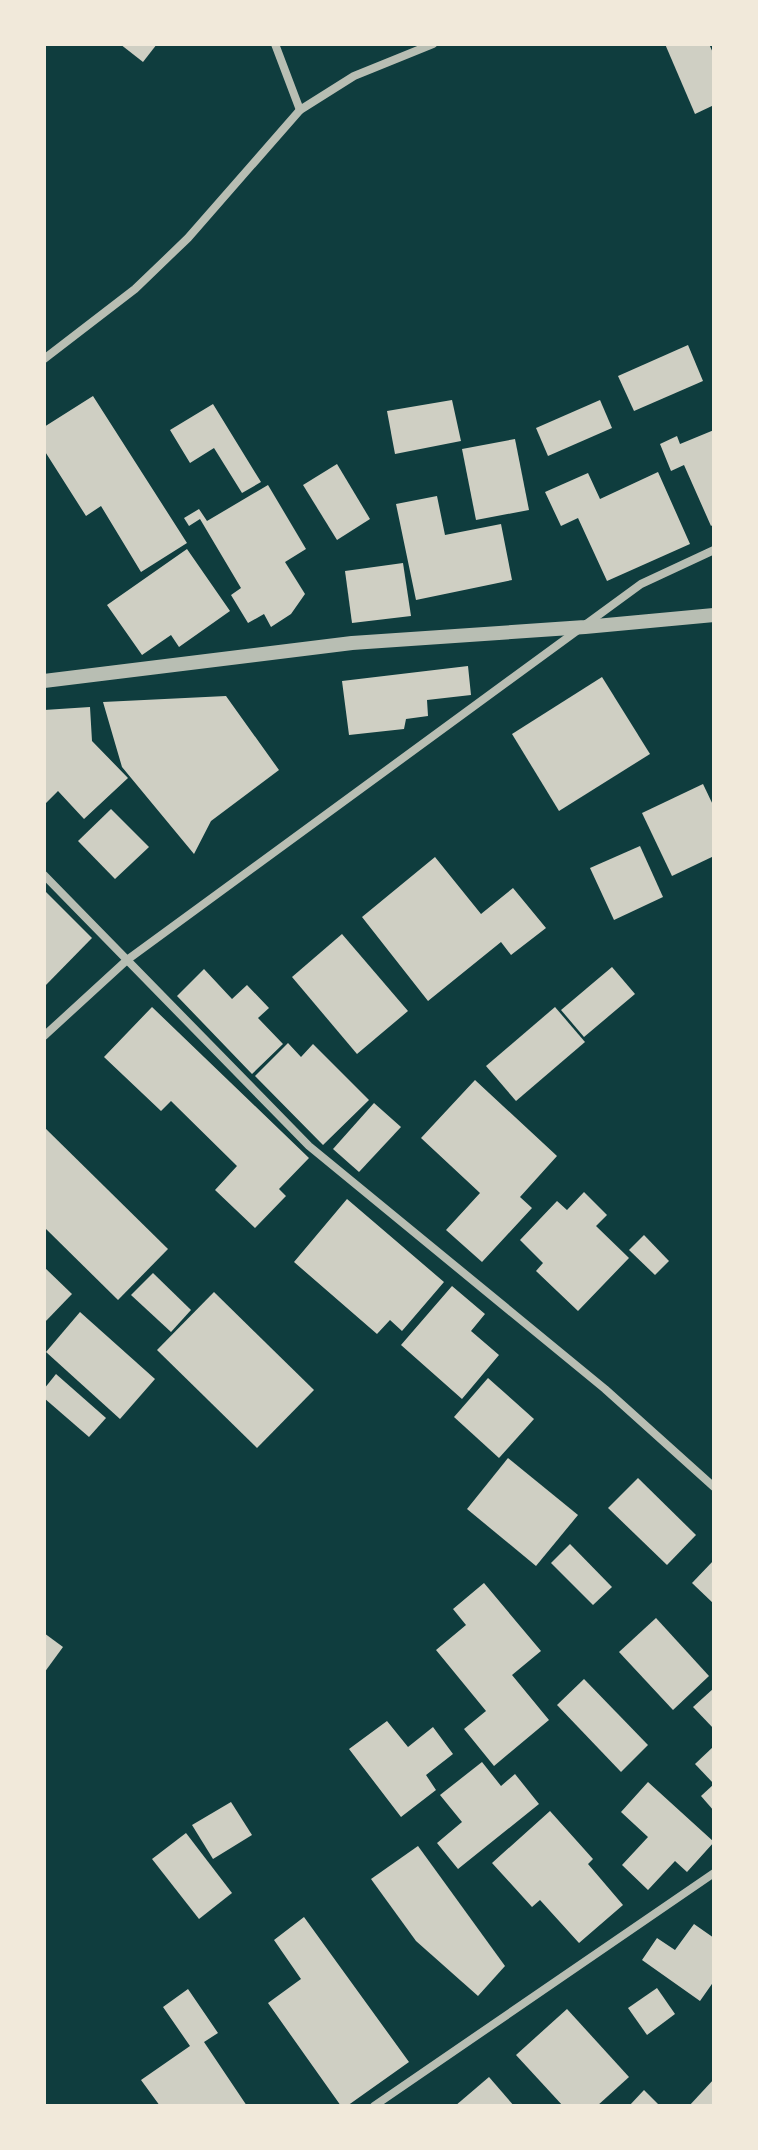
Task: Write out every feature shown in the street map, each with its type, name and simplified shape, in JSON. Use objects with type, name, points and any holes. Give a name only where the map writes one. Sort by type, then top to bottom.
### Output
[{"type":"street","points":[[275,44],[300,110]]},
{"type":"street","points":[[44,359],[135,289],[188,238],[300,110],[354,76],[433,44]]},
{"type":"street","points":[[44,1036],[127,960],[641,584],[714,550]]},
{"type":"street","points":[[44,681],[352,643],[714,615]]},
{"type":"street","points":[[44,875],[309,1146],[605,1389],[714,1487]]},
{"type":"street","points":[[374,2106],[714,1873]]},
{"type":"building","points":[[120,44],[157,44],[143,62]]},
{"type":"building","points":[[665,44],[709,44],[714,55],[714,105],[695,114]]},
{"type":"building","points":[[688,345],[703,381],[634,411],[618,376]]},
{"type":"building","points":[[93,396],[187,543],[141,572],[101,506],[86,516],[44,450],[44,427]]},
{"type":"building","points":[[452,400],[461,441],[395,454],[387,411]]},
{"type":"building","points":[[600,400],[612,428],[548,456],[536,428]]},
{"type":"building","points":[[213,404],[261,482],[242,493],[214,448],[190,463],[170,430]]},
{"type":"building","points":[[714,430],[714,524],[711,526],[684,465],[671,471],[660,444],[677,436],[680,444]]},
{"type":"building","points":[[515,439],[529,510],[476,520],[462,449]]},
{"type":"building","points":[[337,464],[370,519],[337,540],[303,485]]},
{"type":"building","points":[[658,472],[690,544],[607,581],[578,518],[561,526],[545,492],[588,473],[600,499]]},
{"type":"building","points":[[268,485],[306,549],[285,562],[305,594],[291,614],[271,627],[264,614],[248,623],[231,595],[241,588],[200,519],[189,526],[184,518],[199,509],[207,521]]},
{"type":"building","points":[[437,496],[445,535],[501,524],[512,580],[416,600],[396,504]]},
{"type":"building","points":[[187,549],[230,611],[179,647],[171,635],[142,655],[107,605]]},
{"type":"building","points":[[403,563],[411,616],[352,623],[345,571]]},
{"type":"building","points":[[468,666],[471,695],[427,700],[428,716],[406,719],[404,729],[349,735],[342,681]]},
{"type":"building","points":[[602,677],[650,754],[559,811],[512,734]]},
{"type":"building","points":[[226,696],[279,770],[211,821],[194,854],[122,767],[103,702]]},
{"type":"building","points":[[90,707],[92,741],[128,778],[84,819],[58,791],[44,805],[44,710]]},
{"type":"building","points":[[703,784],[714,807],[714,856],[672,876],[642,813]]},
{"type":"building","points":[[111,809],[149,847],[115,879],[78,841]]},
{"type":"building","points":[[640,846],[663,897],[614,920],[590,868]]},
{"type":"building","points":[[435,857],[481,914],[513,888],[546,928],[511,955],[501,942],[428,1001],[362,917]]},
{"type":"building","points":[[44,890],[92,938],[44,987]]},
{"type":"building","points":[[342,934],[408,1011],[357,1054],[292,977]]},
{"type":"building","points":[[612,967],[635,994],[584,1037],[561,1010]]},
{"type":"building","points":[[204,969],[232,999],[247,985],[269,1008],[258,1018],[283,1044],[252,1074],[177,996]]},
{"type":"building","points":[[152,1007],[309,1158],[279,1189],[286,1196],[255,1228],[215,1190],[237,1166],[171,1101],[161,1111],[104,1057]]},
{"type":"building","points":[[555,1007],[585,1042],[516,1101],[486,1066]]},
{"type":"building","points":[[288,1043],[301,1057],[313,1044],[369,1100],[323,1145],[255,1076]]},
{"type":"building","points":[[475,1080],[557,1156],[520,1197],[532,1208],[482,1262],[446,1230],[480,1193],[421,1138]]},
{"type":"building","points":[[374,1103],[401,1127],[359,1172],[333,1149]]},
{"type":"building","points":[[44,1127],[168,1249],[118,1300],[44,1227]]},
{"type":"building","points":[[584,1192],[607,1215],[596,1226],[629,1258],[578,1311],[536,1271],[543,1263],[520,1240],[557,1201],[567,1210]]},
{"type":"building","points":[[347,1199],[444,1282],[402,1331],[390,1320],[377,1334],[294,1262]]},
{"type":"building","points":[[644,1235],[669,1261],[655,1275],[629,1250]]},
{"type":"building","points":[[44,1267],[72,1294],[44,1323]]},
{"type":"building","points":[[153,1273],[191,1310],[171,1332],[131,1295]]},
{"type":"building","points":[[452,1286],[485,1314],[471,1331],[499,1355],[462,1399],[401,1345]]},
{"type":"building","points":[[214,1292],[314,1390],[257,1448],[157,1350]]},
{"type":"building","points":[[80,1312],[155,1379],[120,1419],[46,1352]]},
{"type":"building","points":[[56,1374],[106,1418],[89,1437],[44,1398],[44,1389]]},
{"type":"building","points":[[488,1378],[534,1419],[499,1458],[454,1417]]},
{"type":"building","points":[[508,1458],[578,1515],[536,1566],[467,1509]]},
{"type":"building","points":[[638,1478],[696,1535],[667,1565],[608,1508]]},
{"type":"building","points":[[570,1544],[612,1587],[593,1605],[551,1563]]},
{"type":"building","points":[[714,1560],[714,1604],[692,1583]]},
{"type":"building","points":[[484,1583],[541,1651],[512,1675],[549,1720],[494,1766],[464,1729],[486,1711],[436,1650],[466,1625],[453,1609]]},
{"type":"building","points":[[656,1618],[709,1676],[673,1710],[619,1652]]},
{"type":"building","points":[[44,1633],[63,1647],[44,1673]]},
{"type":"building","points":[[584,1679],[648,1745],[621,1772],[557,1705]]},
{"type":"building","points":[[714,1688],[714,1729],[693,1707]]},
{"type":"building","points":[[387,1721],[408,1747],[433,1727],[453,1754],[426,1775],[436,1790],[401,1817],[349,1749]]},
{"type":"building","points":[[714,1746],[714,1784],[695,1764]]},
{"type":"building","points":[[482,1762],[501,1786],[515,1774],[539,1804],[458,1869],[437,1843],[462,1822],[440,1795]]},
{"type":"building","points":[[648,1782],[714,1842],[687,1872],[675,1861],[648,1890],[622,1865],[648,1837],[621,1812]]},
{"type":"building","points":[[714,1784],[714,1811],[701,1796]]},
{"type":"building","points":[[231,1802],[252,1835],[213,1859],[192,1825]]},
{"type":"building","points":[[550,1811],[593,1859],[588,1864],[623,1905],[579,1943],[540,1900],[532,1907],[492,1863]]},
{"type":"building","points":[[186,1833],[232,1893],[199,1919],[152,1859]]},
{"type":"building","points":[[418,1846],[505,1966],[478,1996],[416,1941],[371,1879]]},
{"type":"building","points":[[304,1917],[409,2062],[347,2106],[341,2106],[268,2003],[301,1979],[274,1940]]},
{"type":"building","points":[[694,1924],[714,1938],[714,1981],[700,2001],[642,1960],[657,1938],[675,1950]]},
{"type":"building","points":[[657,1988],[675,2014],[647,2035],[628,2008]]},
{"type":"building","points":[[188,1989],[218,2033],[204,2042],[247,2106],[160,2106],[141,2080],[190,2046],[163,2007]]},
{"type":"building","points":[[567,2009],[629,2077],[597,2106],[563,2106],[516,2055]]},
{"type":"building","points":[[489,2077],[514,2106],[455,2106]]},
{"type":"building","points":[[714,2079],[714,2106],[689,2106]]},
{"type":"building","points":[[644,2090],[660,2106],[629,2106]]}]
